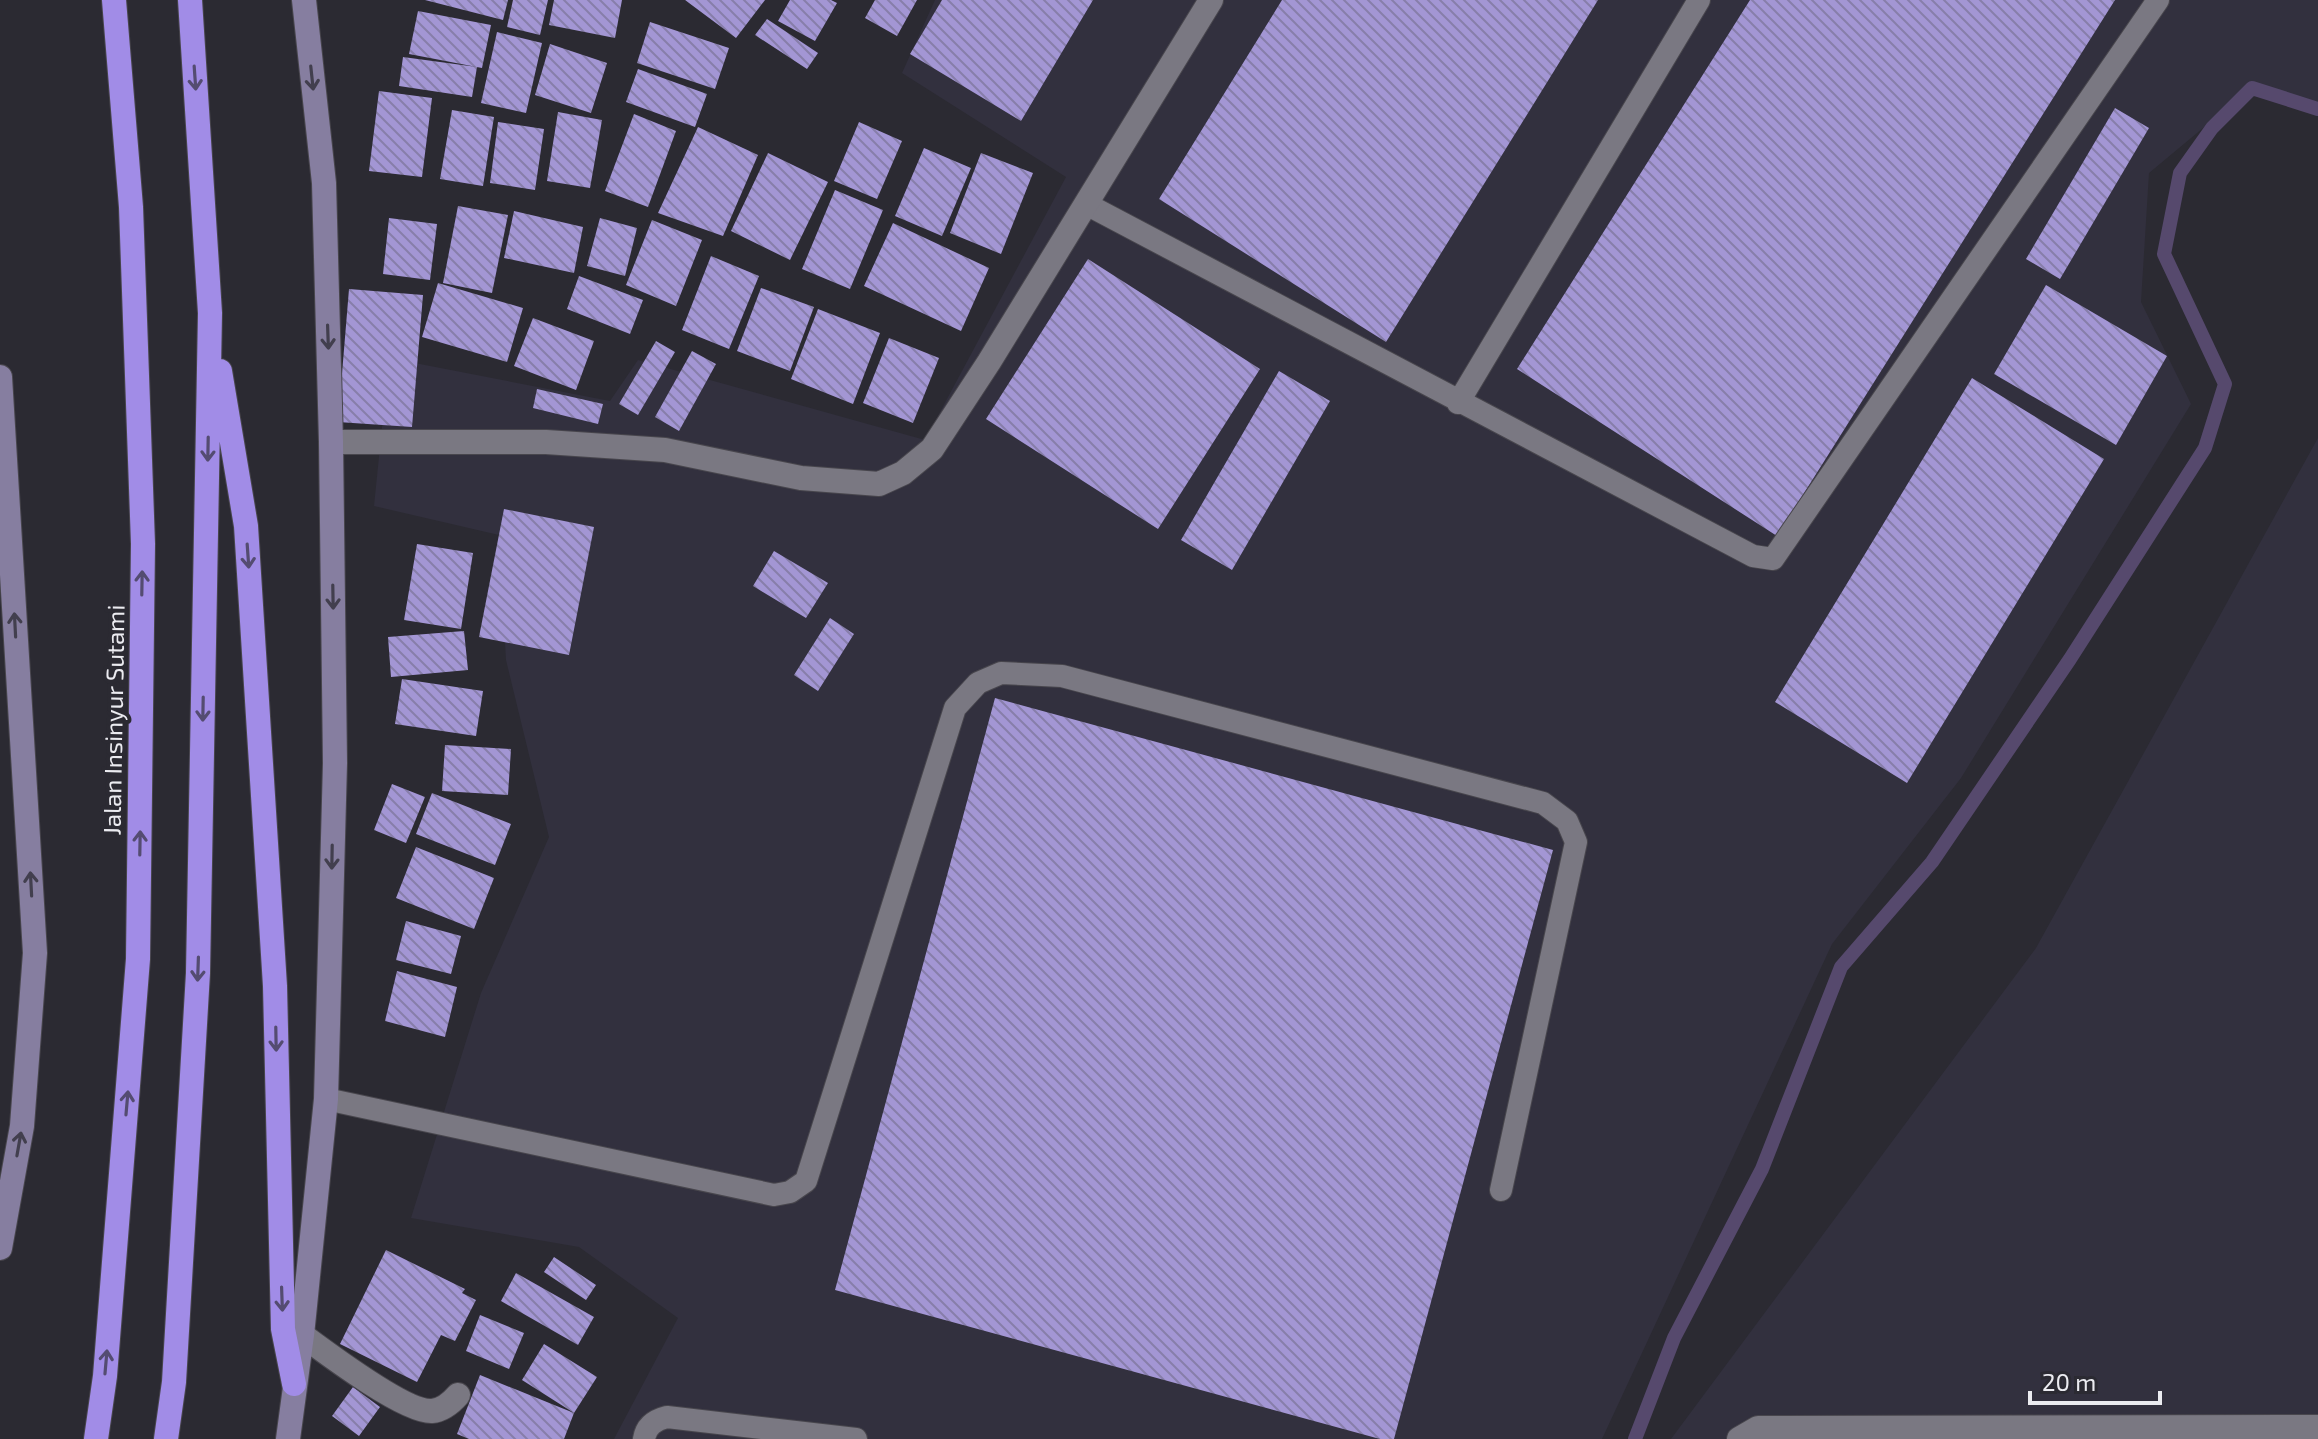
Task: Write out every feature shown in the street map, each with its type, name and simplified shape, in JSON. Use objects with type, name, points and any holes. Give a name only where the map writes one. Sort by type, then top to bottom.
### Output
[{"type":"highway","name":"Jalan Insinyur Sutami","points":[[96,1439],[105,1376],[138,959],[143,544],[131,207],[114,0]]},
{"type":"highway","points":[[166,1439],[174,1382],[198,973],[210,313],[190,0]]},
{"type":"highway","points":[[210,313],[246,526],[275,986],[283,1329],[294,1384]]},
{"type":"street","points":[[288,1439],[326,1099],[335,763],[324,183],[304,0]]},
{"type":"street","points":[[331,442],[546,442],[665,450],[801,478],[879,484],[903,473],[932,449],[1088,205],[1211,0]]},
{"type":"street","points":[[0,377],[35,953],[22,1126],[0,1248]]},
{"type":"street","points":[[302,1335],[345,1367],[410,1406],[431,1411],[450,1405],[458,1395]]},
{"type":"street","points":[[1739,1439],[1758,1428],[2318,1427]]},
{"type":"lane","points":[[1458,403],[1699,0]]},
{"type":"lane","points":[[1088,205],[1753,556],[1773,559],[2158,0]]},
{"type":"lane","points":[[326,1099],[774,1195],[790,1192],[806,1181],[955,708],[978,683],[1001,673],[1062,676],[1543,803],[1567,821],[1576,842],[1501,1190]]},
{"type":"lane","points":[[644,1439],[650,1426],[658,1419],[667,1417],[856,1439]]},
{"type":"shaded area","points":[[935,0],[2318,0],[2318,109],[2251,88],[2149,173],[2141,302],[2191,404],[1961,778],[1832,944],[1602,1439],[614,1439],[678,1318],[579,1247],[411,1218],[481,993],[549,837],[506,660],[499,535],[374,506],[389,358],[610,401],[638,360],[925,440],[1066,177],[902,73]]},
{"type":"shaded area","points":[[2318,438],[2318,1439],[1671,1439],[2036,948]]},
{"type":"building","points":[[425,0],[508,0],[503,20]]},
{"type":"building","points":[[513,0],[548,0],[540,35],[507,27]]},
{"type":"building","points":[[554,0],[622,0],[615,38],[549,25]]},
{"type":"building","points":[[685,0],[765,0],[736,38]]},
{"type":"building","points":[[790,0],[831,0],[837,3],[815,41],[778,21]]},
{"type":"building","points":[[875,0],[917,0],[897,36],[865,18]]},
{"type":"building","points":[[942,0],[1093,0],[1021,121],[910,54]]},
{"type":"building","points":[[1282,0],[1598,0],[1386,342],[1159,199]]},
{"type":"building","points":[[1750,0],[2115,0],[1777,536],[1517,369]]},
{"type":"building","points":[[418,11],[491,25],[482,68],[409,54]]},
{"type":"building","points":[[767,19],[818,53],[807,69],[755,35]]},
{"type":"building","points":[[650,22],[729,48],[715,89],[637,63]]},
{"type":"building","points":[[497,32],[542,43],[526,113],[481,103]]},
{"type":"building","points":[[550,44],[607,63],[591,113],[535,95]]},
{"type":"building","points":[[403,57],[477,67],[472,97],[399,86]]},
{"type":"building","points":[[638,69],[707,94],[695,127],[626,102]]},
{"type":"building","points":[[379,91],[432,98],[422,177],[369,171]]},
{"type":"building","points":[[2115,108],[2149,128],[2060,279],[2026,259]]},
{"type":"building","points":[[452,110],[494,117],[483,186],[440,179]]},
{"type":"building","points":[[558,112],[602,120],[590,188],[547,181]]},
{"type":"building","points":[[634,114],[676,131],[648,207],[605,191]]},
{"type":"building","points":[[498,122],[544,129],[535,190],[490,183]]},
{"type":"building","points":[[859,122],[902,141],[877,199],[834,181]]},
{"type":"building","points":[[698,127],[758,155],[723,236],[658,213]]},
{"type":"building","points":[[924,148],[971,168],[942,236],[895,216]]},
{"type":"building","points":[[768,153],[828,182],[790,260],[731,231]]},
{"type":"building","points":[[981,153],[1033,173],[1001,254],[950,233]]},
{"type":"building","points":[[835,190],[883,210],[850,289],[802,269]]},
{"type":"building","points":[[458,206],[508,215],[492,293],[443,283]]},
{"type":"building","points":[[514,211],[583,227],[574,273],[504,258]]},
{"type":"building","points":[[389,218],[437,224],[430,280],[383,274]]},
{"type":"building","points":[[600,218],[637,228],[625,276],[587,266]]},
{"type":"building","points":[[652,220],[702,240],[676,306],[626,285]]},
{"type":"building","points":[[893,223],[989,268],[961,331],[864,286]]},
{"type":"building","points":[[711,256],[759,276],[729,349],[682,330]]},
{"type":"building","points":[[1088,259],[1260,369],[1158,529],[986,419]]},
{"type":"building","points":[[579,276],[643,300],[630,334],[567,309]]},
{"type":"building","points":[[438,283],[523,308],[507,362],[422,337]]},
{"type":"building","points":[[2046,285],[2167,356],[2116,445],[1994,374]]},
{"type":"building","points":[[761,288],[814,307],[790,371],[737,351]]},
{"type":"building","points":[[349,289],[423,295],[412,427],[338,422]]},
{"type":"building","points":[[818,309],[880,333],[853,404],[791,379]]},
{"type":"building","points":[[533,318],[594,341],[576,390],[514,366]]},
{"type":"building","points":[[889,338],[939,358],[913,423],[863,403]]},
{"type":"building","points":[[656,341],[675,352],[638,415],[619,404]]},
{"type":"building","points":[[692,351],[716,364],[679,431],[655,417]]},
{"type":"building","points":[[1279,371],[1330,401],[1232,570],[1181,540]]},
{"type":"building","points":[[1972,378],[2104,459],[1907,783],[1775,702]]},
{"type":"building","points":[[537,389],[603,404],[598,424],[533,408]]},
{"type":"building","points":[[504,509],[594,527],[569,655],[479,637]]},
{"type":"building","points":[[417,544],[473,553],[461,629],[404,620]]},
{"type":"building","points":[[774,551],[828,583],[806,618],[753,586]]},
{"type":"building","points":[[830,618],[854,634],[818,691],[794,675]]},
{"type":"building","points":[[464,631],[468,670],[391,677],[388,637]]},
{"type":"building","points":[[402,679],[483,691],[476,736],[395,724]]},
{"type":"building","points":[[995,698],[1553,850],[1394,1439],[1380,1439],[835,1290]]},
{"type":"building","points":[[445,745],[511,749],[508,795],[442,791]]},
{"type":"building","points":[[392,784],[425,797],[406,843],[374,830]]},
{"type":"building","points":[[432,793],[511,824],[495,865],[416,834]]},
{"type":"building","points":[[416,847],[494,878],[474,929],[396,898]]},
{"type":"building","points":[[406,921],[461,936],[451,974],[396,960]]},
{"type":"building","points":[[397,971],[457,987],[445,1037],[385,1021]]},
{"type":"building","points":[[386,1250],[465,1289],[462,1293],[476,1300],[455,1341],[441,1335],[417,1382],[340,1344]]},
{"type":"building","points":[[554,1257],[596,1285],[586,1300],[544,1272]]},
{"type":"building","points":[[516,1273],[594,1317],[578,1345],[501,1301]]},
{"type":"building","points":[[480,1315],[524,1333],[509,1369],[466,1351]]},
{"type":"building","points":[[544,1344],[597,1377],[574,1413],[522,1380]]},
{"type":"building","points":[[480,1375],[574,1413],[564,1439],[469,1439],[457,1434]]},
{"type":"building","points":[[353,1387],[380,1407],[359,1436],[332,1416]]},
{"type":"waterway","points":[[1635,1439],[1674,1338],[1762,1169],[1841,967],[1932,862],[2070,659],[2205,448],[2225,384],[2164,254],[2180,173],[2212,128],[2252,88],[2318,109]]}]
